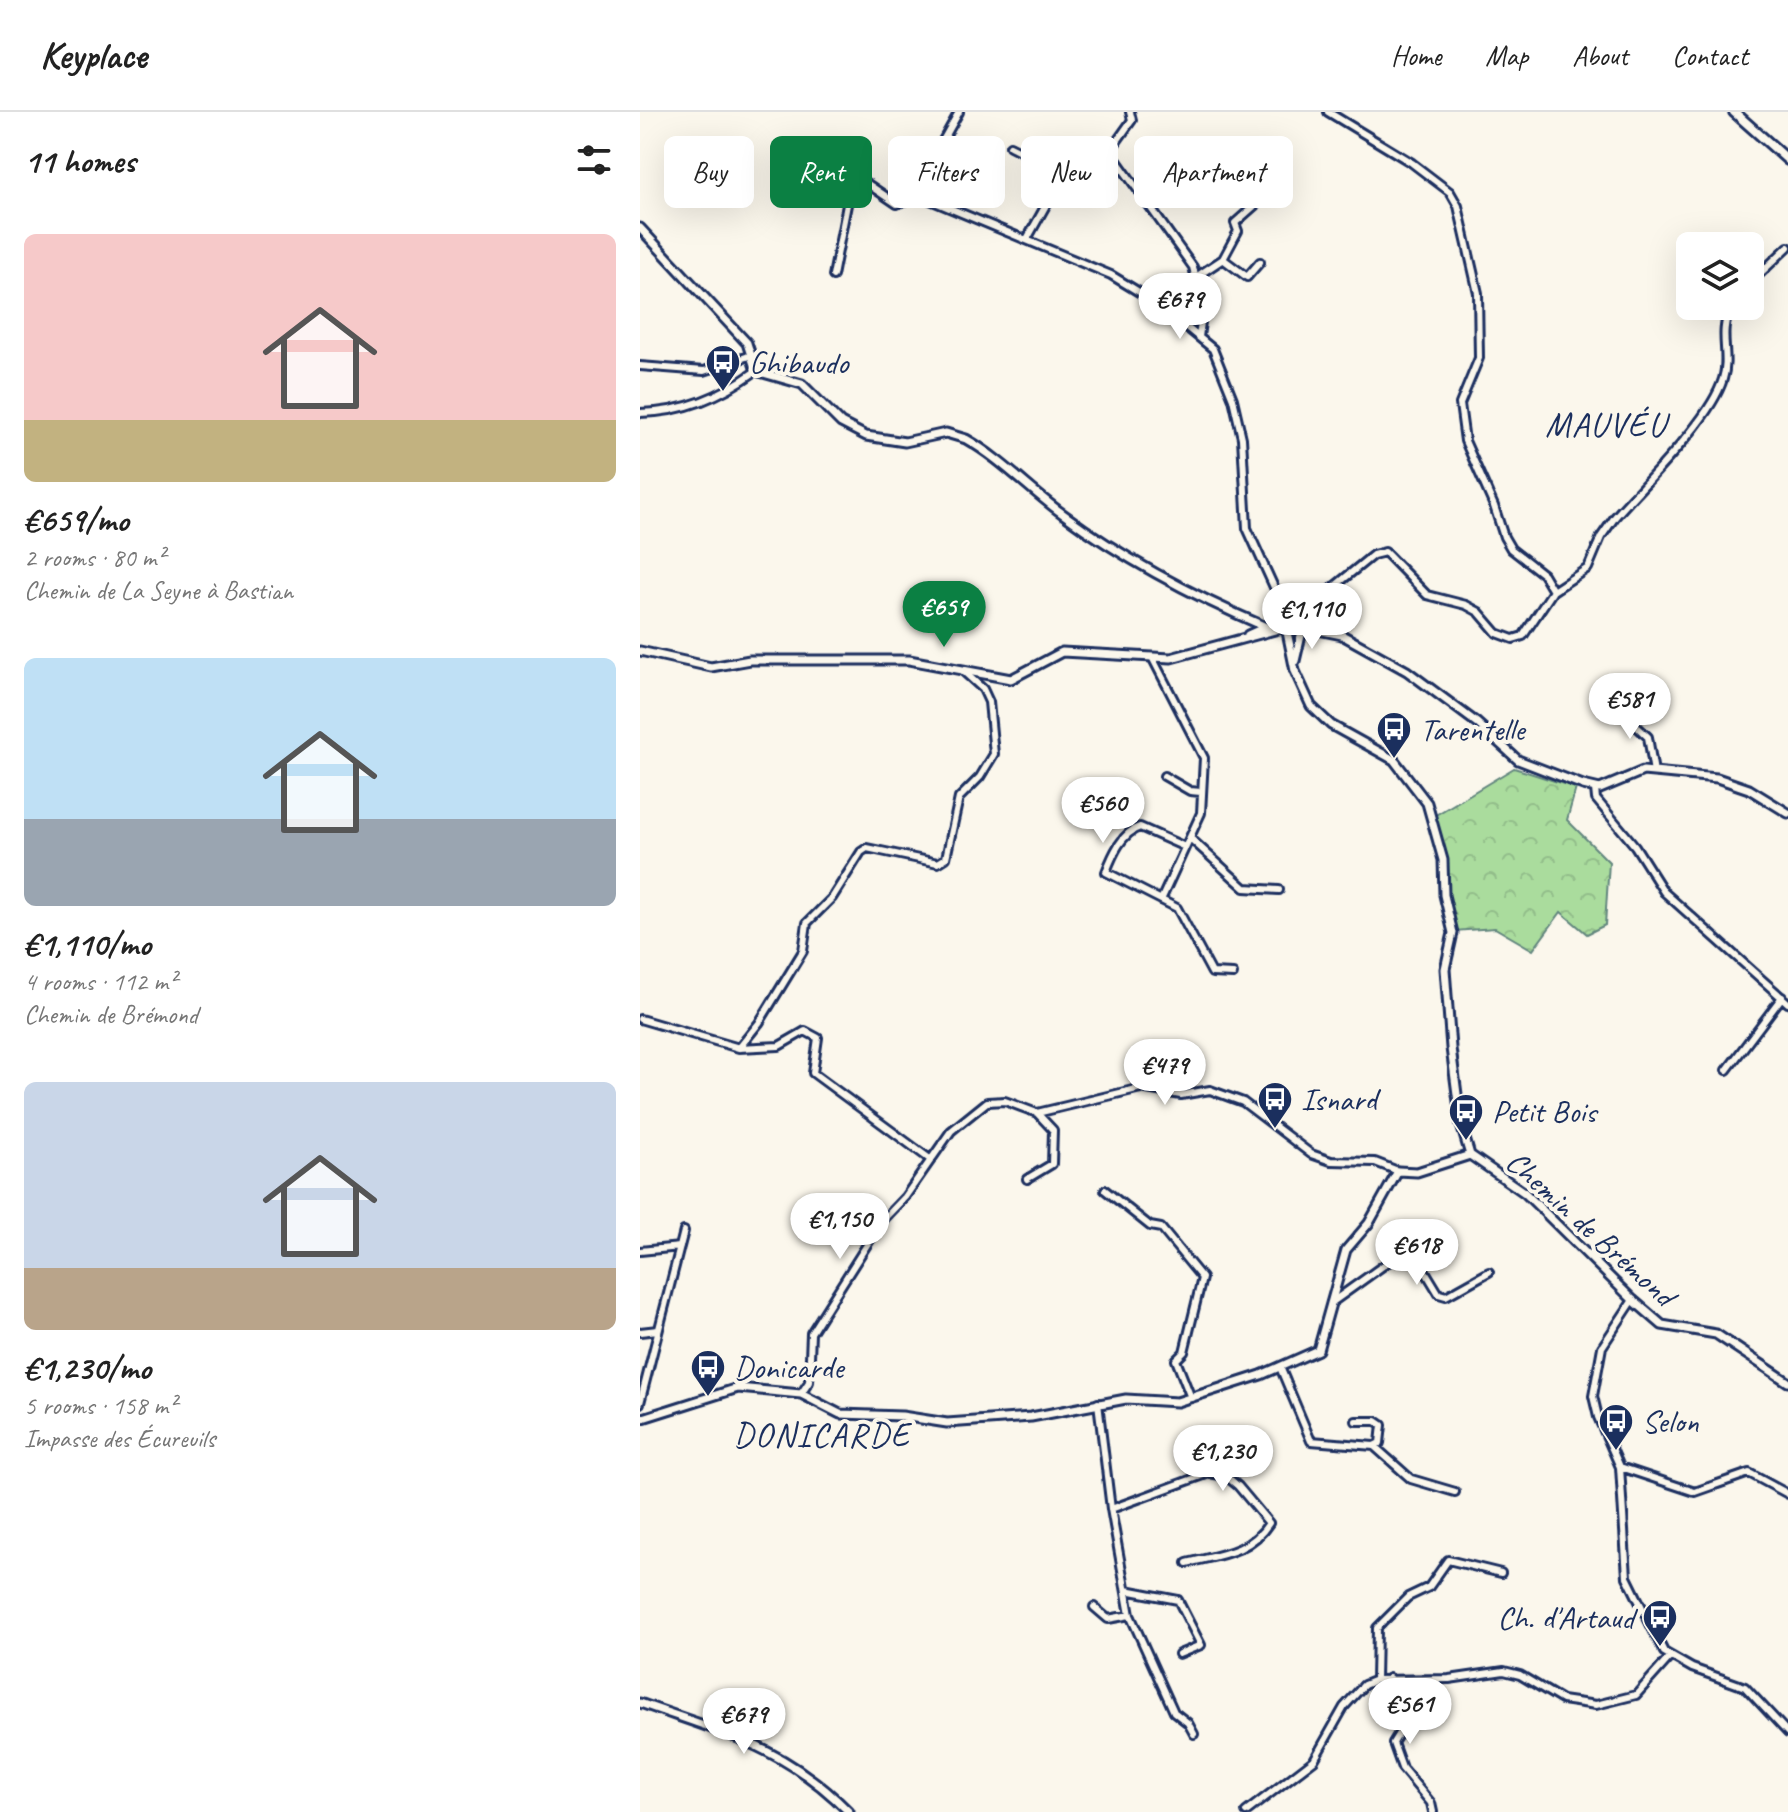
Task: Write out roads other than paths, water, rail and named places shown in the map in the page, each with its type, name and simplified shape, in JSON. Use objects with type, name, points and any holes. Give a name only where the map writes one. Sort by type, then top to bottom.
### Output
[{"type":"main road","points":[[1736,112],[1788,159]]},
{"type":"street","points":[[946,136],[959,112]]},
{"type":"street","points":[[1130,112],[1132,120],[1110,151],[1166,227],[1196,277],[1203,307],[1199,337]]},
{"type":"street","points":[[1328,112],[1412,163],[1450,192],[1458,206],[1478,293],[1479,358],[1460,404],[1465,441],[1511,549],[1543,574],[1553,591]]},
{"type":"street","points":[[1010,146],[1064,173],[1027,239]]},
{"type":"street","points":[[833,276],[853,174],[888,198]]},
{"type":"street","points":[[950,208],[1111,275],[1157,303],[1213,349],[1233,399],[1242,438],[1247,528],[1283,607],[1281,628]]},
{"type":"street","points":[[1196,277],[1223,259],[1238,231],[1235,223],[1252,208]]},
{"type":"street","points":[[640,228],[747,343],[756,371]]},
{"type":"street","points":[[1764,270],[1788,247]]},
{"type":"street","points":[[1223,259],[1247,277],[1260,262]]},
{"type":"street","points":[[1283,607],[1330,590],[1373,555],[1385,552],[1427,595],[1466,605],[1479,612],[1497,633],[1513,639],[1523,636],[1553,591],[1588,568],[1601,537],[1615,517],[1715,397],[1726,368],[1722,335],[1727,320]]},
{"type":"street","points":[[640,366],[704,371],[752,355]]},
{"type":"street","points":[[640,413],[689,407],[730,389],[756,371]]},
{"type":"street","points":[[756,371],[802,384],[841,423],[866,436],[905,442],[946,433],[966,439],[1097,537],[1238,616],[1266,627],[1303,627],[1342,635],[1387,658],[1477,723],[1518,760],[1595,789],[1632,773],[1717,778],[1749,789],[1786,810]]},
{"type":"street","points":[[1238,616],[1257,633]]},
{"type":"street","points":[[640,651],[697,666],[750,660],[909,660],[1011,679],[1044,658],[1073,650],[1153,659],[1193,654],[1243,639],[1266,627]]},
{"type":"street","points":[[1295,671],[1303,627]]},
{"type":"street","points":[[1257,633],[1281,628]]},
{"type":"street","name":"Chemin de Brémond","points":[[1281,628],[1311,706],[1323,719],[1394,760],[1427,803],[1443,860],[1444,895],[1453,933],[1445,969],[1451,1048],[1461,1125],[1470,1155],[1525,1193],[1633,1300],[1668,1328],[1716,1334],[1788,1382]]},
{"type":"street","points":[[1153,659],[1204,758],[1201,813],[1161,900]]},
{"type":"street","points":[[739,1048],[759,1023],[803,951],[807,923],[832,898],[861,852],[867,848],[938,863],[946,858],[959,798],[980,777],[994,754],[989,702],[983,689],[957,667]]},
{"type":"street","points":[[1616,707],[1648,737],[1654,772]]},
{"type":"street","points":[[1164,776],[1190,791],[1201,792]]},
{"type":"street","points":[[1595,789],[1596,799],[1635,846],[1664,892],[1788,1003]]},
{"type":"street","points":[[1185,847],[1140,827],[1133,829],[1107,868],[1109,876],[1177,908],[1212,973],[1233,974]]},
{"type":"street","points":[[1190,838],[1245,888],[1279,890]]},
{"type":"street","points":[[1727,1070],[1782,997]]},
{"type":"street","points":[[640,1019],[739,1048],[779,1046],[805,1031],[812,1032],[818,1038],[813,1073],[931,1160]]},
{"type":"street","points":[[1037,1113],[1141,1088],[1181,1095],[1210,1090],[1243,1102],[1311,1154],[1331,1161],[1375,1162],[1398,1171],[1417,1172],[1470,1155]]},
{"type":"street","points":[[801,1394],[809,1382],[813,1330],[882,1221],[905,1197],[960,1121],[987,1102],[1005,1101],[1037,1113],[1053,1130],[1052,1164],[1027,1179]]},
{"type":"street","points":[[640,1419],[732,1388],[801,1394],[840,1414],[902,1416],[947,1423],[1031,1417],[1126,1399],[1177,1402],[1191,1398],[1280,1367],[1318,1350],[1346,1250],[1369,1223],[1398,1171]]},
{"type":"street","points":[[1105,1190],[1150,1226],[1161,1228],[1202,1278],[1184,1352],[1176,1360],[1191,1398]]},
{"type":"street","points":[[640,1403],[684,1231]]},
{"type":"street","points":[[640,1251],[680,1247]]},
{"type":"street","points":[[1331,1303],[1391,1260],[1419,1261],[1439,1294],[1446,1296],[1489,1272]]},
{"type":"street","points":[[1633,1300],[1602,1347],[1594,1387],[1598,1417],[1620,1467],[1627,1577],[1650,1618],[1660,1648],[1670,1657],[1745,1687],[1788,1733]]},
{"type":"street","points":[[640,1332],[658,1330]]},
{"type":"street","points":[[1280,1367],[1311,1441],[1374,1446],[1380,1443],[1382,1425],[1376,1421],[1356,1421]]},
{"type":"street","points":[[1098,1403],[1111,1509],[1130,1615],[1174,1712],[1188,1723],[1194,1734]]},
{"type":"street","points":[[1374,1446],[1411,1479],[1455,1492]]},
{"type":"street","points":[[1620,1467],[1695,1492],[1749,1473],[1788,1494]]},
{"type":"street","points":[[1111,1509],[1209,1473],[1226,1476],[1269,1523],[1261,1536],[1244,1549],[1187,1563]]},
{"type":"street","points":[[1376,1680],[1377,1628],[1408,1597],[1429,1587],[1448,1560],[1501,1573]]},
{"type":"street","points":[[1126,1590],[1178,1600],[1201,1645],[1179,1654]]},
{"type":"street","points":[[1094,1607],[1108,1619],[1130,1615]]},
{"type":"street","points":[[1246,1812],[1314,1760],[1344,1707],[1364,1685],[1376,1680],[1449,1679],[1504,1671],[1520,1675],[1562,1700],[1596,1705],[1636,1695],[1670,1657]]},
{"type":"street","points":[[1389,1678],[1401,1730],[1393,1743],[1402,1768],[1431,1803],[1433,1812]]},
{"type":"street","points":[[640,1703],[771,1750],[795,1765],[849,1812]]},
{"type":"street","points":[[1778,1720],[1788,1718]]},
{"type":"place","name":"Ghibaudo","points":[[723,393]]},
{"type":"place","name":"Tarentelle","points":[[1394,760]]},
{"type":"place","name":"Isnard","points":[[1275,1130]]},
{"type":"place","name":"Petit Bois","points":[[1466,1142]]},
{"type":"place","name":"Donicarde","points":[[708,1398]]},
{"type":"place","name":"Selon","points":[[1616,1452]]},
{"type":"place","name":"Ch. d'Artaud","points":[[1660,1648]]},
{"type":"district","name":"MAUVÉU","points":[[1606,424]]},
{"type":"district","name":"DONICARDE","points":[[822,1434]]}]
